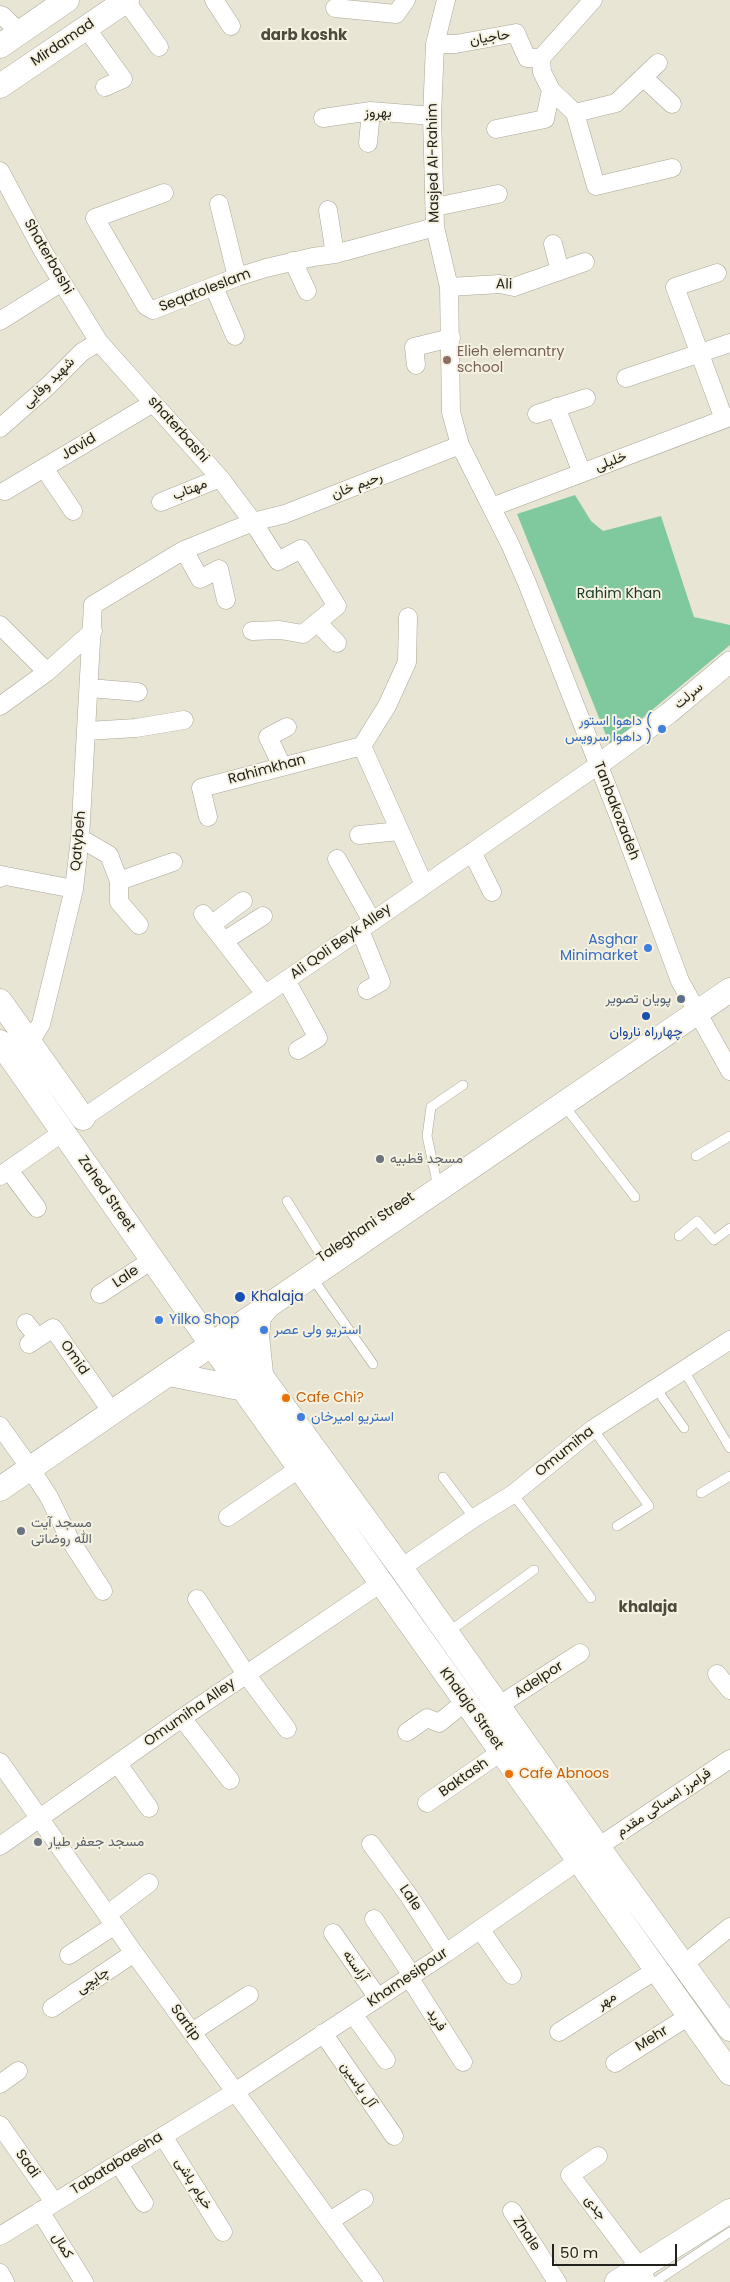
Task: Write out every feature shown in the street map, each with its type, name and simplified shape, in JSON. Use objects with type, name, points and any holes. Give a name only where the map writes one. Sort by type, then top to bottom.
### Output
[{"type":"main road","points":[[0,46],[67,0],[86,28]]},
{"type":"main road","name":"Mirdamad","points":[[0,86],[126,0]]},
{"type":"main road","name":"Taleghani Street","points":[[0,1489],[26,1462],[108,1405],[169,1374],[216,1338],[267,1306],[320,1266],[437,1185],[563,1104],[693,1005],[730,990]]},
{"type":"main road","points":[[0,1001],[83,1118]]},
{"type":"main road","name":"Zahed Street","points":[[0,1042],[152,1260],[216,1338]]},
{"type":"main road","points":[[169,1374],[253,1382],[259,1317],[267,1306]]},
{"type":"main road","name":"Khalaja Street","points":[[216,1338],[401,1568],[447,1633],[498,1706],[545,1792],[578,1861],[730,2073]]},
{"type":"main road","name":"Khalaja Street","points":[[267,1403],[300,1468],[501,1752],[545,1792],[598,1847],[730,2029]]},
{"type":"main road","points":[[617,2282],[647,2277],[730,2211]]},
{"type":"street","points":[[126,0],[159,47]]},
{"type":"street","points":[[214,0],[231,26]]},
{"type":"street","points":[[335,8],[396,14],[406,0]]},
{"type":"street","name":"Masjed Al-Rahim","points":[[446,0],[435,44],[432,116],[435,227],[450,287],[451,412],[460,445]]},
{"type":"street","points":[[593,0],[541,58],[542,72],[551,90],[575,113],[596,186],[672,168]]},
{"type":"street","points":[[0,15],[19,32]]},
{"type":"street","points":[[86,28],[123,79],[105,88]]},
{"type":"street","name":"حاجیان","points":[[435,44],[456,44],[516,33],[528,58],[541,58]]},
{"type":"street","points":[[575,113],[616,103],[658,63]]},
{"type":"street","points":[[643,77],[672,104]]},
{"type":"street","points":[[496,129],[545,119],[551,90]]},
{"type":"street","points":[[368,143],[372,112]]},
{"type":"street","name":"بهروز","points":[[323,118],[372,112],[432,116]]},
{"type":"street","name":"Shaterbashi","points":[[0,171],[62,282],[99,342]]},
{"type":"street","name":"Seqatoleslam","points":[[164,192],[95,218],[146,306],[153,310],[237,277],[293,261],[335,254],[435,227]]},
{"type":"street","points":[[435,207],[498,194]]},
{"type":"street","points":[[219,204],[237,277]]},
{"type":"street","points":[[328,210],[335,254]]},
{"type":"street","points":[[552,244],[560,271]]},
{"type":"street","points":[[293,261],[307,292]]},
{"type":"street","name":"Ali","points":[[450,287],[500,284],[514,287],[585,262]]},
{"type":"street","points":[[717,273],[675,287],[699,353],[727,418]]},
{"type":"street","points":[[0,321],[62,282]]},
{"type":"street","points":[[214,287],[236,336]]},
{"type":"street","points":[[416,365],[414,347],[451,338]]},
{"type":"street","name":"shaterbashi","points":[[99,342],[220,478],[253,522],[278,561],[301,549],[337,606],[317,622]]},
{"type":"street","name":"شهید وفایی","points":[[0,428],[82,352],[99,342]]},
{"type":"street","points":[[626,378],[730,343]]},
{"type":"street","points":[[537,414],[586,398]]},
{"type":"street","name":"Javid","points":[[5,491],[153,403]]},
{"type":"street","points":[[556,407],[582,474]]},
{"type":"street","name":"خلیلی","points":[[492,508],[727,418]]},
{"type":"street","name":"Tanbakozadeh","points":[[460,445],[523,573],[680,981],[730,1072]]},
{"type":"street","name":"رحیم خان","points":[[253,522],[285,514],[460,445]]},
{"type":"street","points":[[44,468],[73,511]]},
{"type":"street","name":"مهتاب","points":[[161,502],[220,478]]},
{"type":"street","name":"Qatybeh","points":[[29,1044],[41,1024],[74,888],[80,838],[94,605],[184,550],[253,522]]},
{"type":"street","points":[[184,550],[200,579],[219,569],[226,600]]},
{"type":"street","points":[[408,617],[407,662],[386,706],[362,746],[424,885]]},
{"type":"street","points":[[252,631],[280,630],[303,634],[317,622],[337,643]]},
{"type":"street","points":[[0,625],[47,672]]},
{"type":"street","points":[[0,706],[47,672],[93,631]]},
{"type":"street","name":"سرلت","points":[[598,765],[669,713],[730,662]]},
{"type":"street","points":[[89,688],[138,692]]},
{"type":"street","points":[[87,731],[136,728],[184,720]]},
{"type":"street","points":[[282,766],[268,737],[287,727]]},
{"type":"street","name":"Rahimkhan","points":[[208,817],[201,788],[362,746]]},
{"type":"street","name":"Ali Qoli Beyk Alley","points":[[83,1118],[598,765]]},
{"type":"street","points":[[359,836],[400,831]]},
{"type":"street","points":[[80,838],[109,856],[119,881],[119,902],[139,924]]},
{"type":"street","points":[[472,852],[492,892]]},
{"type":"street","points":[[337,858],[366,925],[381,982],[367,990]]},
{"type":"street","points":[[119,881],[172,862]]},
{"type":"street","points":[[0,878],[1,875],[74,888]]},
{"type":"street","points":[[242,901],[207,919],[266,994]]},
{"type":"street","points":[[224,941],[263,916]]},
{"type":"street","points":[[286,980],[318,1038],[298,1050]]},
{"type":"street","points":[[37,1208],[5,1173],[63,1132]]},
{"type":"street","name":"Lale","points":[[100,1294],[152,1260]]},
{"type":"street","name":"Omid","points":[[26,1323],[34,1341],[53,1328],[108,1405]]},
{"type":"street","name":"Omumiha","points":[[401,1568],[513,1494],[593,1429],[730,1340]]},
{"type":"street","points":[[0,1426],[48,1497],[70,1540],[103,1591]]},
{"type":"street","points":[[228,1517],[300,1468]]},
{"type":"street","name":"Omumiha Alley","points":[[0,1846],[182,1718],[381,1583]]},
{"type":"street","points":[[197,1599],[246,1674],[287,1729]]},
{"type":"street","name":"Adelpor","points":[[498,1706],[580,1653]]},
{"type":"street","points":[[717,1674],[730,1690]]},
{"type":"street","points":[[407,1732],[427,1718],[439,1724],[465,1702]]},
{"type":"street","points":[[182,1718],[230,1780]]},
{"type":"street","name":"Baktash","points":[[427,1803],[501,1752]]},
{"type":"street","name":"فرامرز امساکی مقدم","points":[[598,1847],[730,1759]]},
{"type":"street","name":"Sartip","points":[[0,1762],[134,1953],[330,2222],[369,2280]]},
{"type":"street","points":[[118,1764],[149,1808]]},
{"type":"street","name":"Lale","points":[[371,1844],[409,1896],[446,1953]]},
{"type":"street","name":"Khamesipour","points":[[235,2092],[446,1953],[578,1861]]},
{"type":"street","points":[[69,1955],[149,1884]]},
{"type":"street","points":[[374,1919],[409,1971],[409,1977]]},
{"type":"street","points":[[683,1965],[730,1927]]},
{"type":"street","points":[[480,1929],[512,1975]]},
{"type":"street","name":"آراسته","points":[[333,1933],[378,1998]]},
{"type":"street","name":"چایچی","points":[[52,2008],[134,1953]]},
{"type":"street","name":"مهر","points":[[559,2032],[656,1970]]},
{"type":"street","name":"فرید","points":[[409,1977],[463,2062]]},
{"type":"street","points":[[192,2032],[249,1995]]},
{"type":"street","points":[[353,2014],[386,2060]]},
{"type":"street","name":"Mehr","points":[[615,2063],[689,2016]]},
{"type":"street","name":"آل یاسین","points":[[322,2034],[394,2136]]},
{"type":"street","points":[[0,2084],[18,2071]]},
{"type":"street","name":"Tabatabaeeha","points":[[0,2236],[235,2092]]},
{"type":"street","name":"Sadi","points":[[0,2125],[47,2207]]},
{"type":"street","name":"خیام باشی","points":[[163,2136],[224,2232]]},
{"type":"street","name":"جدی","points":[[598,2156],[570,2175],[647,2277]]},
{"type":"street","points":[[119,2164],[144,2202]]},
{"type":"street","points":[[330,2222],[364,2199]]},
{"type":"street","name":"کمال","points":[[47,2207],[84,2282]]},
{"type":"street","name":"Zhale","points":[[512,2211],[557,2282]]},
{"type":"street","points":[[0,2273],[5,2282]]},
{"type":"lane","points":[[437,1185],[427,1136],[431,1108],[463,1086]]},
{"type":"lane","points":[[563,1104],[635,1197]]},
{"type":"lane","name":"Taleghani Street","points":[[437,1185],[533,1112]]},
{"type":"lane","points":[[696,1156],[730,1136]]},
{"type":"lane","points":[[287,1201],[373,1364]]},
{"type":"lane","points":[[679,1236],[697,1221],[714,1240],[730,1228]]},
{"type":"lane","name":"Taleghani Street","points":[[181,1353],[216,1338],[320,1266]]},
{"type":"lane","points":[[683,1369],[730,1448]]},
{"type":"lane","points":[[655,1387],[684,1428]]},
{"type":"lane","points":[[593,1429],[649,1506],[617,1526]]},
{"type":"lane","points":[[701,1493],[730,1476]]},
{"type":"lane","points":[[443,1477],[474,1518]]},
{"type":"lane","points":[[513,1494],[590,1598]]},
{"type":"lane","points":[[447,1633],[534,1570]]},
{"type":"lane","points":[[647,2277],[730,2232]]},
{"type":"green space","name":"Rahim Khan","points":[[575,495],[591,521],[603,531],[661,516],[694,617],[730,625],[730,645],[610,745],[517,514]]},
{"type":"place","name":"Elieh elemantry school","points":[[447,360]]},
{"type":"place","name":"داهوا استور ( داهوا سرویس )","points":[[662,729]]},
{"type":"place","name":"Asghar Minimarket","points":[[648,948]]},
{"type":"place","name":"پویان تصویر","points":[[681,999]]},
{"type":"place","name":"چهارراه ناروان","points":[[646,1016]]},
{"type":"place","name":"مسجد قطبیه","points":[[380,1159]]},
{"type":"place","name":"Khalaja","points":[[240,1297]]},
{"type":"place","name":"Yilko Shop","points":[[159,1320]]},
{"type":"place","name":"استریو ولی عصر","points":[[264,1330]]},
{"type":"place","name":"Cafe Chi?","points":[[286,1398]]},
{"type":"place","name":"استریو امیرخان","points":[[301,1417]]},
{"type":"place","name":"مسجد آیت الله روضاتی","points":[[21,1531]]},
{"type":"place","name":"Cafe Abnoos","points":[[509,1774]]},
{"type":"place","name":"مسجد جعفر طیار","points":[[38,1842]]},
{"type":"district","name":"darb koshk","points":[[304,36]]},
{"type":"district","name":"khalaja","points":[[648,1608]]}]
